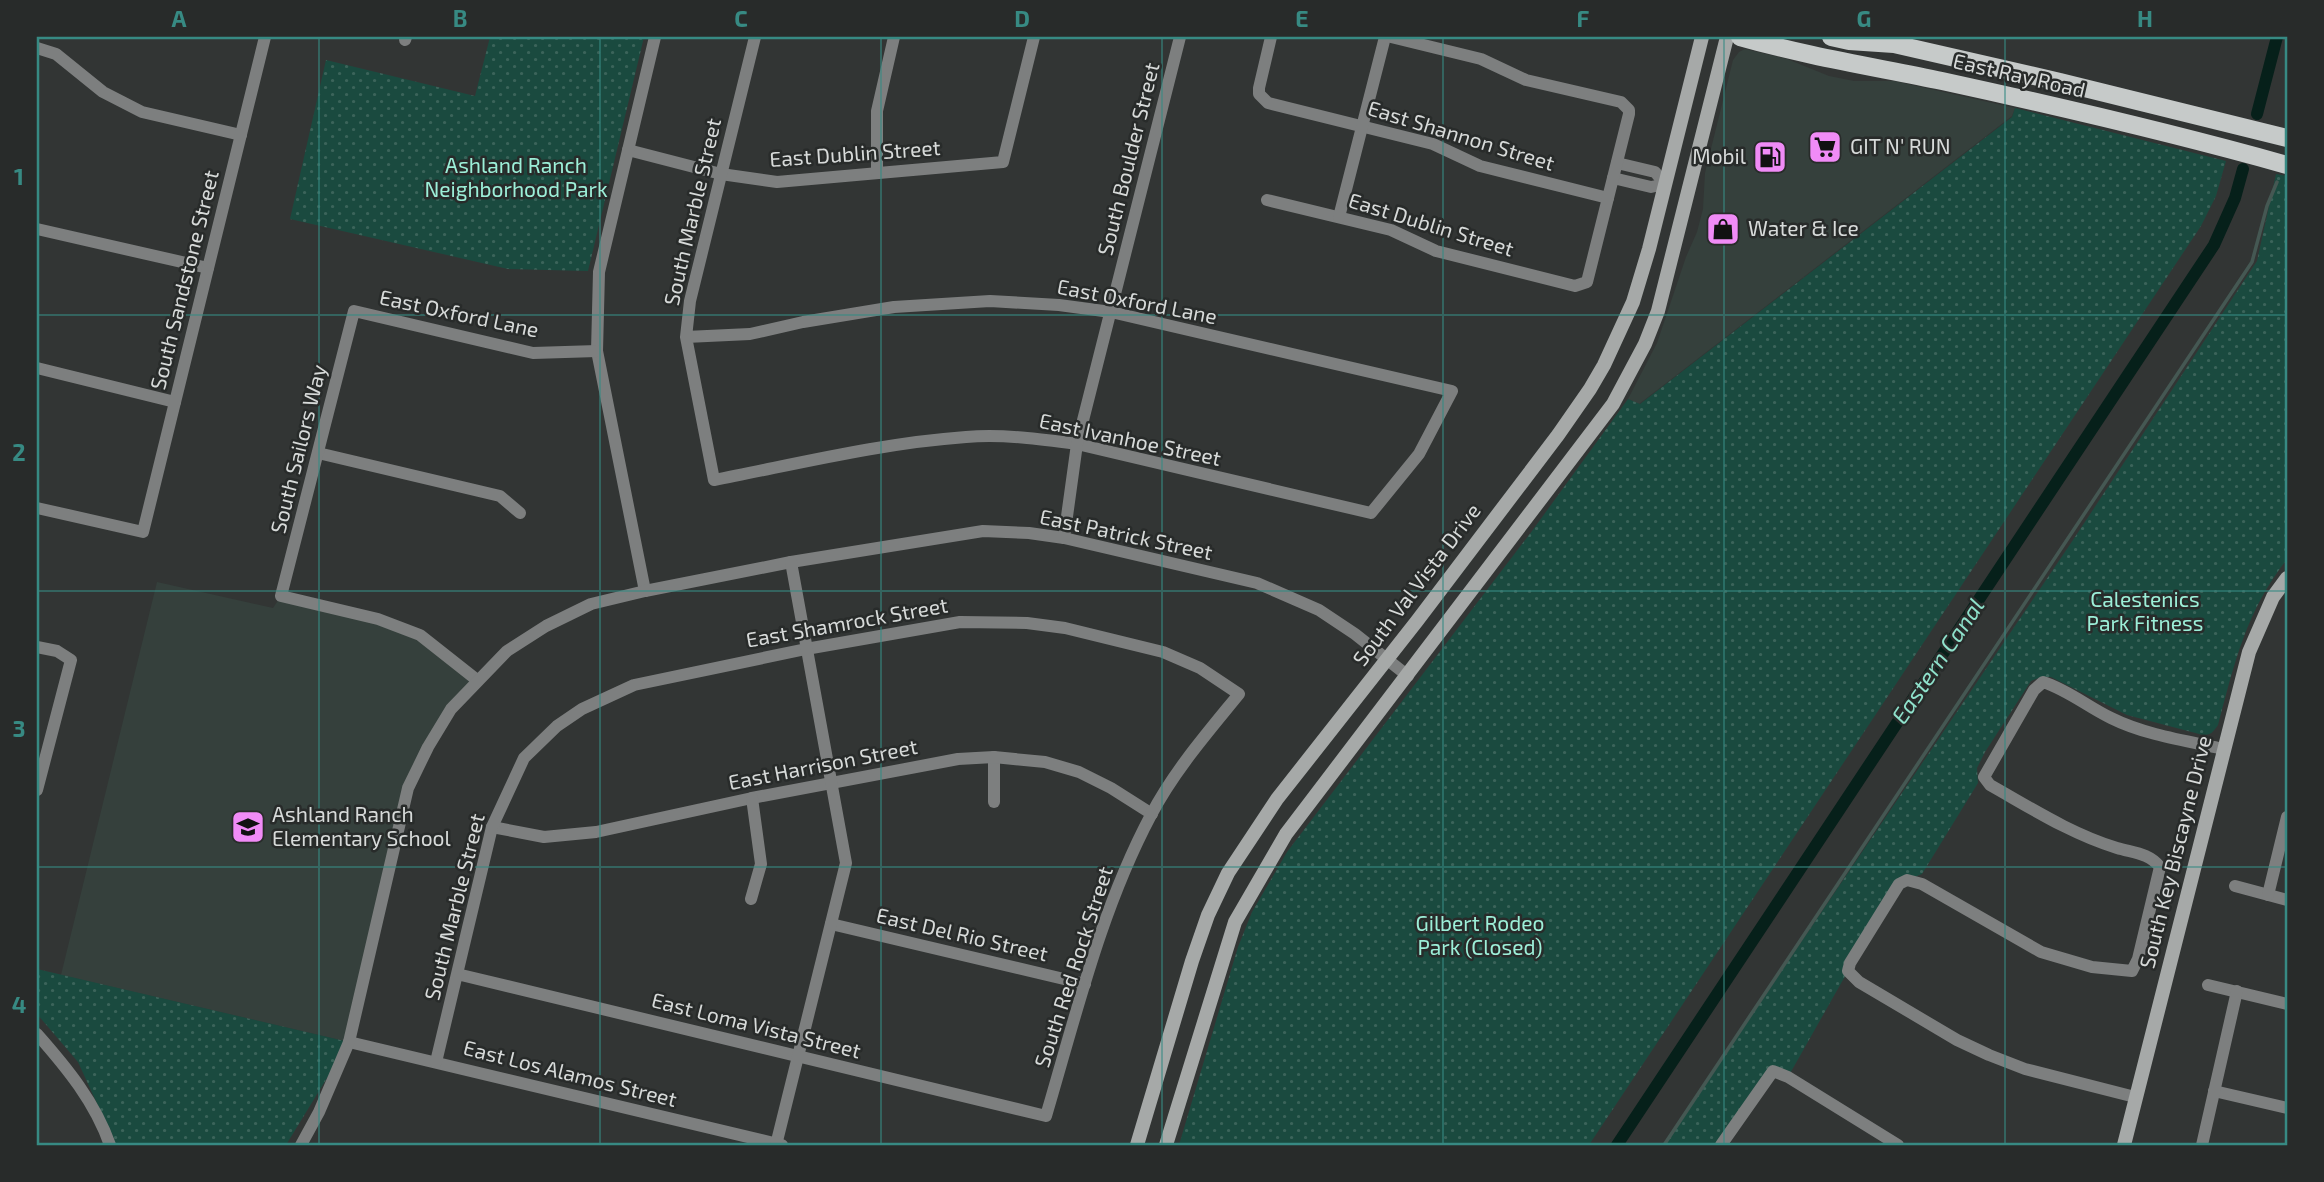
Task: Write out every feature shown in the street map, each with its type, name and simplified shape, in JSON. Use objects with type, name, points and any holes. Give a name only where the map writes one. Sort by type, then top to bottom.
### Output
[{"type":"main road","name":"South Val Vista Drive","points":[[1137,1145],[1192,961],[1208,915],[1228,873],[1277,799],[1387,660],[1552,442],[1590,389],[1619,334],[1637,289],[1702,37]]},
{"type":"main road","points":[[1166,1145],[1235,922],[1286,834],[1613,404],[1645,344],[1658,311],[1727,37]]},
{"type":"main road","name":"East Ray Road","points":[[1740,37],[1977,89],[2287,165]]},
{"type":"main road","name":"East Ray Road","points":[[1831,37],[1894,44],[2287,138]]},
{"type":"main road","points":[[1977,89],[1986,81],[1994,79],[2036,88],[2060,82]]},
{"type":"main road","points":[[1665,184],[1690,190]]},
{"type":"main road","points":[[1552,442],[1574,457]]},
{"type":"main road","name":"South Key Biscayne Drive","points":[[2124,1145],[2249,652],[2273,597],[2287,578]]},
{"type":"street","name":"South Sandstone Street","points":[[37,508],[144,532],[265,37]]},
{"type":"street","points":[[645,591],[597,351],[599,272],[655,37]]},
{"type":"street","name":"South Marble Street","points":[[713,480],[686,337],[690,302],[755,37]]},
{"type":"street","points":[[877,173],[877,111],[894,37]]},
{"type":"street","name":"East Dublin Street","points":[[628,150],[722,174],[777,182],[1003,162],[1034,37]]},
{"type":"street","name":"South Boulder Street","points":[[1064,538],[1077,444],[1180,37]]},
{"type":"street","name":"East Shannon Street","points":[[1271,37],[1259,88],[1262,99],[1268,103],[1433,144],[1480,166],[1608,198]]},
{"type":"street","points":[[1339,217],[1385,37]]},
{"type":"street","points":[[1392,37],[1481,59],[1526,80],[1620,102],[1626,106],[1629,114],[1608,198]]},
{"type":"street","points":[[37,48],[56,54],[103,92],[142,111],[241,135]]},
{"type":"street","points":[[1613,178],[1651,187],[1665,184],[1655,172],[1617,163]]},
{"type":"street","name":"East Dublin Street","points":[[1267,200],[1391,230],[1436,251],[1575,286],[1583,285],[1588,277],[1608,198]]},
{"type":"street","points":[[37,229],[208,268]]},
{"type":"street","name":"East Oxford Lane","points":[[686,337],[750,334],[894,307],[990,301],[1059,305],[1111,312],[1452,391],[1419,454],[1371,513]]},
{"type":"street","name":"East Oxford Lane","points":[[354,311],[533,353],[597,351]]},
{"type":"street","name":"South Sailors Way","points":[[354,311],[281,596],[378,619],[420,635],[477,680]]},
{"type":"street","points":[[37,368],[175,402]]},
{"type":"street","name":"East Ivanhoe Street","points":[[713,480],[902,443],[968,437],[1030,438],[1077,444],[1371,513]]},
{"type":"street","points":[[318,453],[499,496],[520,513]]},
{"type":"street","name":"East Patrick Street","points":[[301,1145],[319,1112],[349,1042],[408,788],[428,747],[451,709],[508,651],[547,626],[591,604],[791,562],[983,531],[1028,533],[1064,538],[1257,583],[1319,610],[1355,634],[1408,676]]},
{"type":"street","points":[[778,1145],[846,863],[791,562]]},
{"type":"street","name":"East Shamrock Street","points":[[582,709],[634,685],[936,624],[981,621],[1065,628],[1163,652],[1200,668],[1239,694]]},
{"type":"street","points":[[37,647],[57,651],[71,660],[37,790]]},
{"type":"street","points":[[2135,1097],[2025,1069],[1956,1040],[1859,982],[1849,971],[1850,963],[1899,884],[1907,880],[1922,884],[2041,951],[2092,967],[2132,971],[2160,867],[2152,857],[2079,835],[1990,785],[1984,777],[2034,690],[2043,682],[2113,719],[2147,731],[2224,749]]},
{"type":"street","name":"South Red Rock Street","points":[[1046,1116],[1085,984],[1116,894],[1152,814],[1189,756],[1239,694]]},
{"type":"street","name":"South Marble Street","points":[[436,1062],[492,827],[524,758],[557,726],[582,709]]},
{"type":"street","points":[[994,757],[994,803]]},
{"type":"street","name":"East Harrison Street","points":[[492,827],[544,837],[596,832],[752,798],[958,759],[994,757],[1045,762],[1079,772],[1152,814]]},
{"type":"street","points":[[751,899],[761,864],[752,798]]},
{"type":"street","points":[[2268,895],[2287,817]]},
{"type":"street","points":[[2235,886],[2287,900]]},
{"type":"street","name":"East Del Rio Street","points":[[831,924],[1085,984]]},
{"type":"street","name":"East Loma Vista Street","points":[[457,974],[1046,1116]]},
{"type":"street","points":[[2208,985],[2287,1004]]},
{"type":"street","points":[[2202,1145],[2237,991]]},
{"type":"street","points":[[37,1034],[71,1073],[104,1128],[110,1145]]},
{"type":"street","name":"East Los Alamos Street","points":[[349,1042],[778,1145]]},
{"type":"street","points":[[1721,1145],[1773,1071],[1788,1077],[1898,1145]]},
{"type":"street","points":[[2214,1091],[2287,1108]]},
{"type":"shaded area","points":[[1745,49],[1787,59],[1829,76],[1854,81],[1894,81],[2015,108],[2012,116],[1639,404],[1628,399],[1657,343],[1697,232],[1703,209],[1705,173],[1733,60]]},
{"type":"shaded area","name":"Ashland Ranch Elementary School","points":[[157,582],[273,608],[281,596],[420,635],[477,680],[451,709],[408,788],[349,1042],[61,975]]},
{"type":"green space","name":"Ashland Ranch Neighborhood Park","points":[[490,37],[644,37],[588,271],[508,269],[290,219],[326,60],[475,96]]},
{"type":"green space","name":"Gilbert Rodeo Park (Closed)","points":[[2015,108],[2226,161],[2216,196],[2201,226],[1589,1145],[1179,1145],[1238,947],[1252,912],[1287,852],[1532,531],[1628,399],[1640,404],[2012,117]]},
{"type":"green space","name":"Calestenics Park Fitness","points":[[2276,174],[2287,176],[2287,559],[2261,598],[2243,638],[2218,725],[2212,733],[2203,735],[2127,715],[2051,677],[2031,681],[1985,752],[1977,768],[1978,783],[1922,874],[1907,880],[1848,971],[1788,1077],[1773,1072],[1721,1145],[1664,1145],[2073,540],[2257,261]]},
{"type":"green space","points":[[37,969],[349,1042],[286,1145],[116,1145],[78,1062],[37,1014]]},
{"type":"waterway","name":"Eastern Canal","points":[[2257,114],[2277,37]]},
{"type":"waterway","name":"Eastern Canal","points":[[1617,1145],[2214,245],[2235,198],[2243,169]]},
{"type":"waterway","points":[[1664,1145],[2252,262],[2267,206],[2277,182]]},
{"type":"place","name":"GIT N' RUN","points":[[1825,147]]},
{"type":"place","name":"Mobil","points":[[1770,157]]},
{"type":"place","name":"Water & Ice","points":[[1723,229]]},
{"type":"place","name":"Ashland Ranch Elementary School","points":[[248,827]]}]
